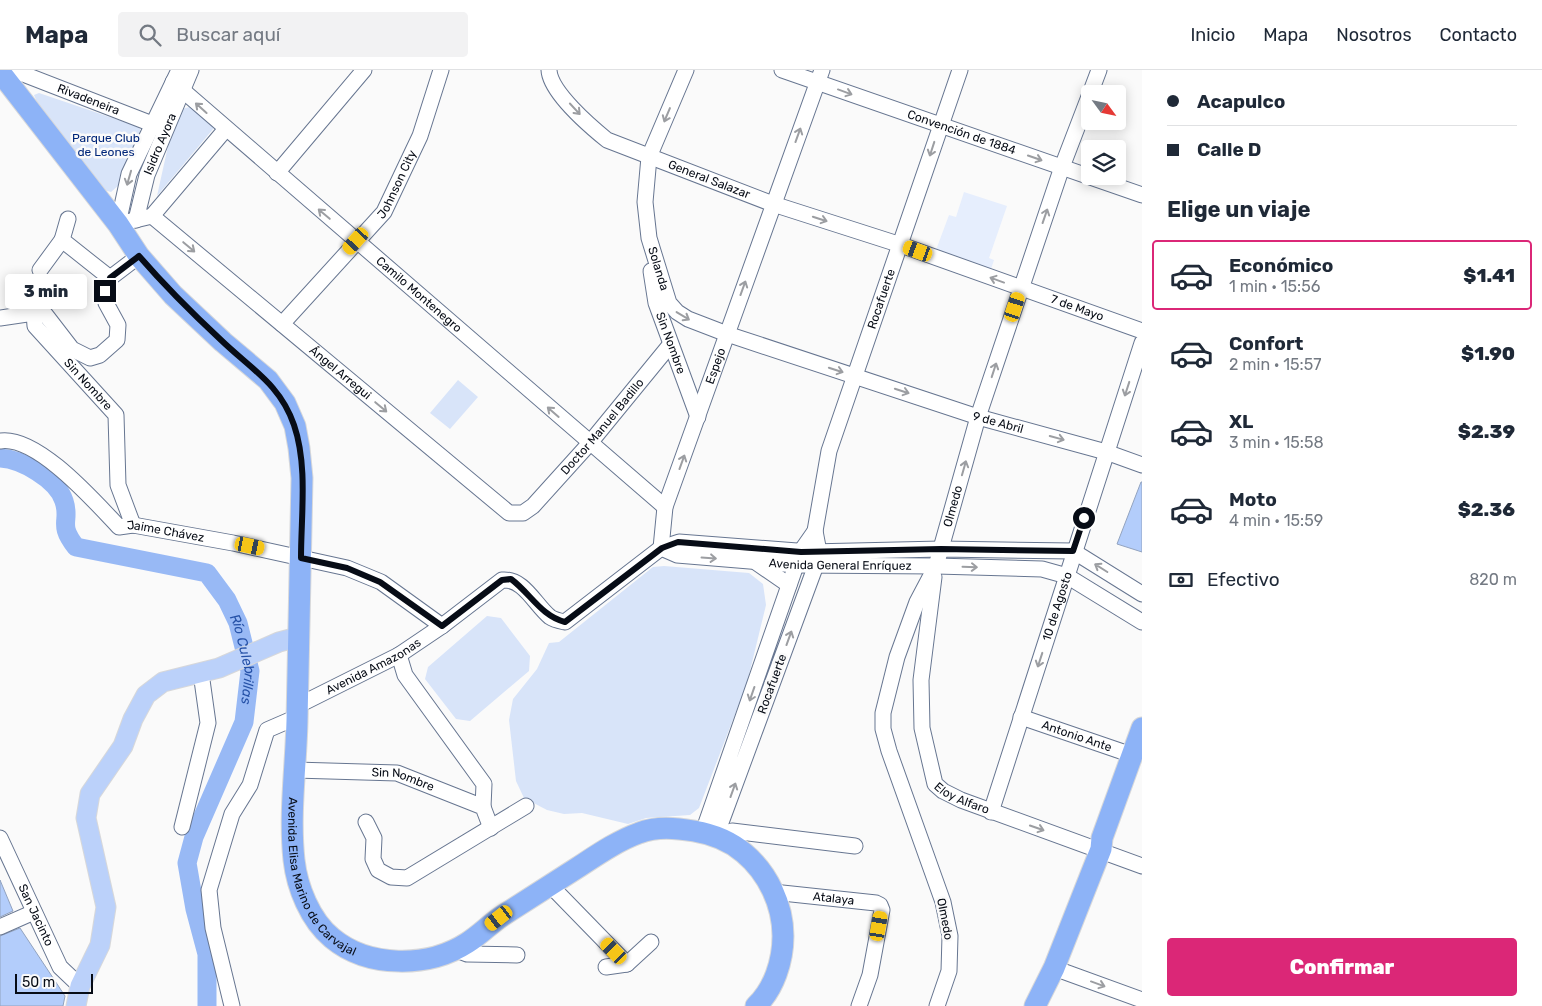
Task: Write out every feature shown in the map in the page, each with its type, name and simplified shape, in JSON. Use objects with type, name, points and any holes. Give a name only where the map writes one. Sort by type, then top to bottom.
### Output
[{"type":"highway","name":"Avenida Elisa Marino de Carvajal","points":[[0,72],[127,222],[139,256],[173,295],[223,342],[268,380],[286,403],[295,426],[300,448],[302,478],[301,558],[289,639],[297,711],[296,770],[292,814],[294,862],[303,894],[315,920],[332,938],[356,953],[381,959],[410,961],[436,956],[467,943],[499,918],[550,885],[618,842],[642,831],[673,828],[709,834],[743,852],[757,865],[773,892],[780,910],[783,935],[780,961],[764,1004]]},
{"type":"highway","points":[[1034,1006],[1054,968],[1101,849],[1102,838],[1137,756],[1142,728]]},
{"type":"main road","points":[[76,1006],[80,986],[100,944],[106,908],[86,818],[90,794],[123,746],[133,719],[146,695],[163,682],[219,668],[289,639]]},
{"type":"street","name":"Rivadeneira","points":[[13,70],[159,126]]},
{"type":"street","name":"Isidro Ayora","points":[[127,222],[130,174],[159,126],[178,81],[191,70]]},
{"type":"street","points":[[277,173],[364,70]]},
{"type":"street","name":"Johnson City","points":[[282,324],[384,212],[420,136],[441,70]]},
{"type":"street","name":"General Salazar","points":[[549,70],[552,85],[594,130],[607,140],[773,204],[901,245]]},
{"type":"street","name":"Solanda","points":[[686,70],[649,157],[645,202],[649,238],[669,303],[677,312],[688,319],[727,334],[855,376]]},
{"type":"street","name":"Convención de 1884","points":[[782,70],[819,76],[939,126],[1142,194]]},
{"type":"street","name":"Rocafuerte","points":[[709,834],[818,559],[815,531],[828,451],[901,245],[939,126],[960,70]]},
{"type":"street","name":"Olmedo","points":[[1093,85],[1099,70]]},
{"type":"street","name":"Espejo","points":[[662,548],[665,508],[819,76]]},
{"type":"street","name":"Camilo Montenegro","points":[[178,81],[225,130],[665,508]]},
{"type":"street","name":"Olmedo","points":[[938,1006],[949,971],[950,936],[943,902],[889,751],[884,729],[883,713],[897,657],[917,602],[936,566],[978,417],[1062,167],[1081,117]]},
{"type":"street","points":[[127,222],[152,216],[225,130]]},
{"type":"street","name":"Ángel Arregui","points":[[152,216],[509,513],[523,513],[533,506]]},
{"type":"street","points":[[40,270],[62,240],[68,219]]},
{"type":"street","name":"Sin Nombre","points":[[649,238],[651,273],[656,303],[698,417]]},
{"type":"street","points":[[62,240],[110,278]]},
{"type":"street","name":"7 de Mayo","points":[[901,245],[1142,331]]},
{"type":"street","points":[[0,318],[34,313],[45,314],[72,349],[90,358],[100,355],[117,340],[118,325],[106,303],[105,291],[110,278],[139,256]]},
{"type":"street","name":"Sin Nombre","points":[[34,313],[35,326],[116,415],[118,485],[133,525]]},
{"type":"street","name":"10 de Agosto","points":[[991,812],[1067,576],[1073,551],[1142,343]]},
{"type":"street","name":"Doctor Manuel Badillo","points":[[533,506],[589,444],[670,345]]},
{"type":"street","name":"9 de Abril","points":[[855,376],[978,417],[1106,452],[1142,465]]},
{"type":"street","name":"Jaime Chávez","points":[[0,441],[9,439],[38,452],[68,475],[119,528],[133,525],[347,568],[380,582],[442,626]]},
{"type":"street","name":"Rocafuerte","points":[[709,834],[799,558],[815,531]]},
{"type":"street","name":"Avenida General Enríquez","points":[[662,548],[678,542],[799,558],[936,566],[1042,569],[1067,576],[1142,622]]},
{"type":"street","name":"Avenida General Enríquez","points":[[662,548],[677,556],[751,561],[799,558]]},
{"type":"street","name":"Avenida Amazonas","points":[[232,1006],[213,928],[210,890],[232,814],[250,785],[267,730],[297,711],[399,655],[442,626],[502,580],[511,579],[551,619],[565,622],[662,548]]},
{"type":"street","name":"Avenida General Enríquez","points":[[818,559],[941,549],[1073,551]]},
{"type":"street","points":[[1073,551],[1142,594]]},
{"type":"street","points":[[751,561],[790,585]]},
{"type":"street","name":"Eloy Alfaro","points":[[936,566],[921,680],[922,728],[934,784],[943,791],[991,812],[1101,849],[1142,866]]},
{"type":"street","points":[[399,655],[405,674],[484,784],[483,807],[491,828]]},
{"type":"street","points":[[182,827],[208,723],[201,673]]},
{"type":"street","name":"Antonio Ante","points":[[1021,717],[1137,756]]},
{"type":"street","name":"Sin Nombre","points":[[296,770],[397,773],[483,807]]},
{"type":"street","points":[[366,822],[374,838],[373,859],[378,870],[391,877],[407,878],[526,806]]},
{"type":"street","points":[[709,834],[732,831],[855,846]]},
{"type":"street","name":"San Jacinto","points":[[0,838],[60,967],[80,986]]},
{"type":"street","points":[[550,885],[627,964]]},
{"type":"street","name":"Atalaya","points":[[773,892],[876,902],[880,905],[882,910],[870,975],[859,1006]]},
{"type":"street","points":[[0,927],[34,912]]},
{"type":"street","points":[[606,967],[627,964],[651,942]]},
{"type":"street","points":[[454,949],[467,954],[517,955]]},
{"type":"street","points":[[1054,968],[1142,1000]]},
{"type":"shaded area","points":[[964,192],[1007,206],[989,258],[994,260],[991,269],[936,250],[949,215],[956,217]]},
{"type":"green space","name":"Parque Club de Leones","points":[[39,93],[139,127],[142,134],[119,185],[111,192],[104,190],[37,102],[34,95]]},
{"type":"green space","points":[[190,107],[214,128],[157,196],[170,137],[181,109]]},
{"type":"green space","points":[[458,380],[478,397],[450,429],[430,413]]},
{"type":"green space","points":[[664,566],[749,573],[763,584],[766,605],[747,683],[699,808],[690,815],[646,818],[628,824],[582,813],[564,814],[547,810],[524,798],[516,781],[509,720],[513,699],[537,669],[549,643],[559,642],[653,567]]},
{"type":"green space","points":[[487,616],[501,618],[530,656],[529,671],[470,721],[456,719],[425,679],[428,667]]},
{"type":"building","points":[[1142,482],[1142,552],[1117,544]]},
{"type":"building","points":[[0,880],[13,911],[0,917]]},
{"type":"building","points":[[20,928],[65,996],[63,1006],[0,1006],[0,936]]},
{"type":"waterway","name":"Río Culebrillas","points":[[0,458],[28,466],[54,485],[64,501],[67,533],[76,547],[207,573],[227,600],[238,623],[250,671],[244,722],[194,837],[187,863],[195,909],[207,954],[207,1006]]},
{"type":"route","points":[[105,291],[110,278],[139,256],[173,295],[223,342],[268,380],[286,403],[295,426],[300,448],[302,478],[301,558],[347,568],[380,582],[442,626],[502,580],[511,579],[551,619],[565,622],[662,548],[678,542],[801,552],[941,549],[1073,551],[1084,518]]}]
